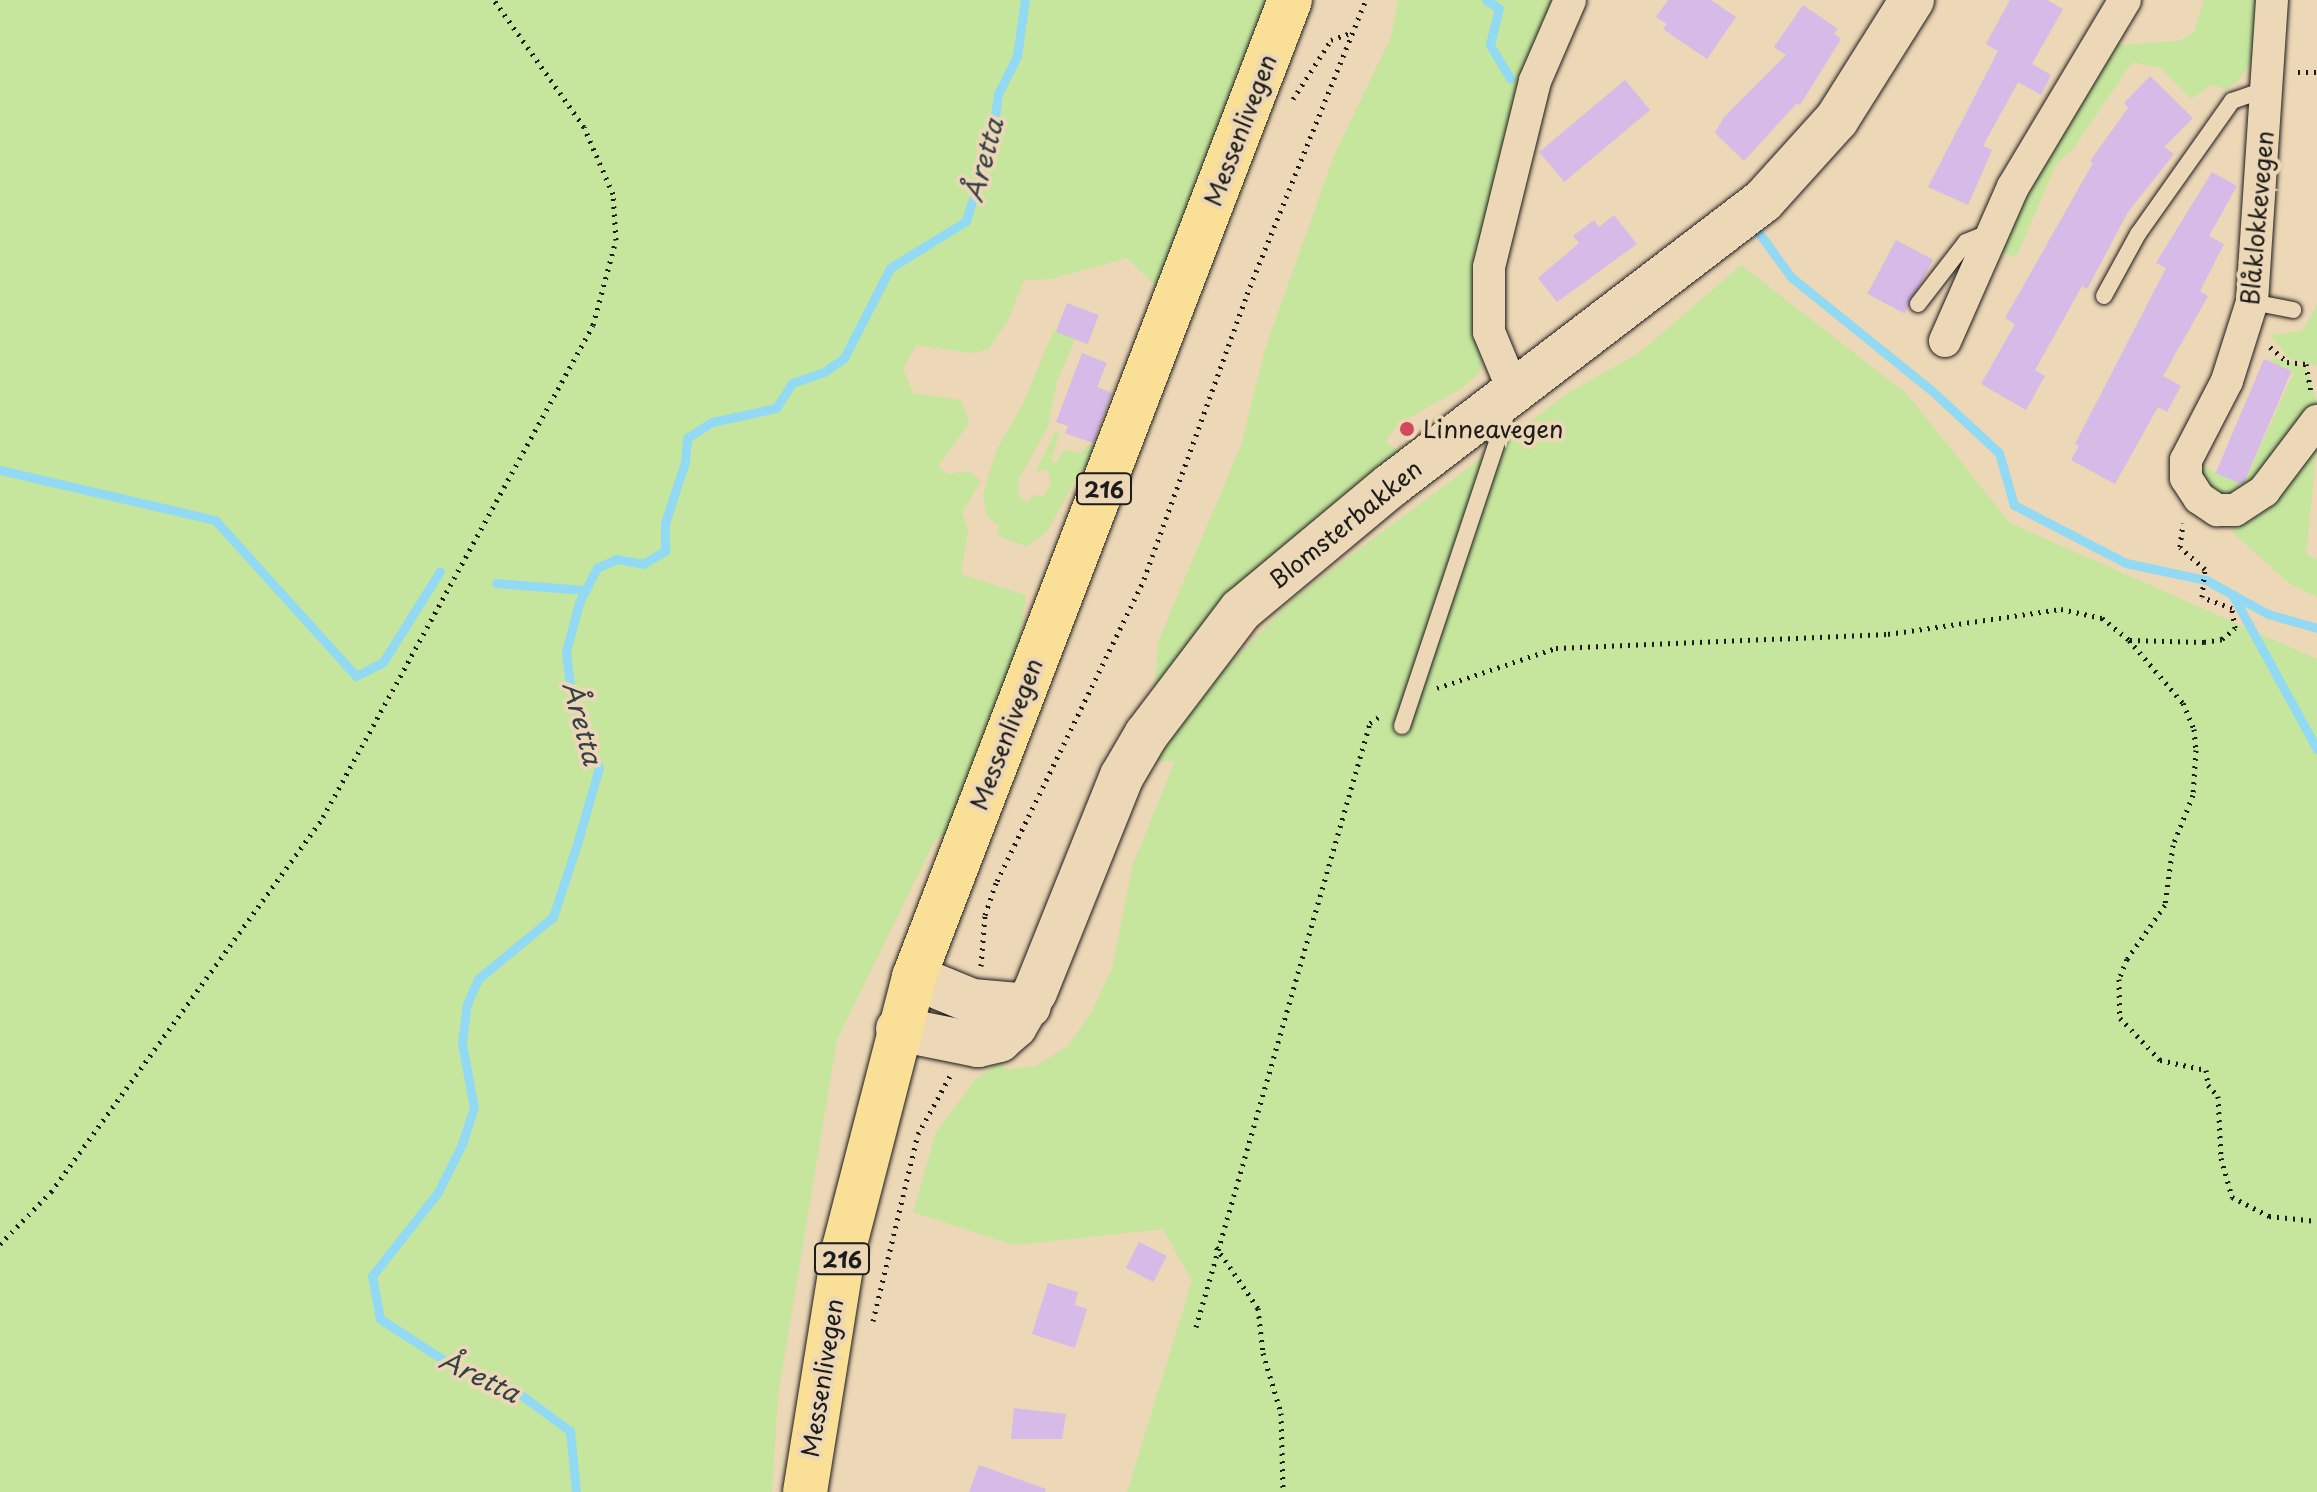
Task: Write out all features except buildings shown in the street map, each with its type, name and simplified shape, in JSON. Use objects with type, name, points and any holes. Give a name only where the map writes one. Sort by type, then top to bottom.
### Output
[{"type":"main road","name":"Messenlivegen","points":[[805,1492],[837,1279],[898,1029],[914,977],[1290,0]]},
{"type":"street","points":[[1514,392],[1489,332],[1489,267],[1535,81],[1570,0]]},
{"type":"street","name":"Blomsterbakken","points":[[898,1029],[978,1045],[999,1040],[1029,1006],[1122,776],[1211,645],[1277,576],[1763,201],[1837,119],[1912,0]]},
{"type":"street","points":[[1945,341],[1991,232],[2044,131],[2125,0]]},
{"type":"street","name":"Blåklokkevegen","points":[[2199,498],[2186,478],[2186,460],[2227,381],[2252,302],[2269,88],[2272,0]]},
{"type":"street","points":[[2199,498],[2217,510],[2235,510],[2250,503],[2280,472],[2317,421]]},
{"type":"street","points":[[914,977],[972,1001],[1029,1006]]},
{"type":"lane","points":[[2104,296],[2138,234],[2232,101],[2269,88]]},
{"type":"lane","points":[[1918,304],[1966,242],[1991,232]]},
{"type":"lane","points":[[2252,302],[2293,310]]},
{"type":"lane","points":[[1402,726],[1514,392]]},
{"type":"path","points":[[0,1244],[51,1192],[323,817],[593,325],[616,240],[613,194],[584,127],[494,0]]},
{"type":"path","points":[[979,981],[985,915],[997,881],[1144,579],[1247,294],[1366,0]]},
{"type":"path","points":[[1254,94],[1275,102],[1291,100],[1331,40],[1353,32]]},
{"type":"path","points":[[2304,69],[2317,72]]},
{"type":"path","points":[[2280,355],[2306,364],[2317,403]]},
{"type":"path","points":[[2129,640],[2204,642],[2222,639],[2235,628],[2232,608],[2202,597],[2205,569],[2180,547],[2184,518],[2199,498]]},
{"type":"path","points":[[1196,1327],[1216,1247],[1370,723],[1411,698],[1556,648],[1888,634],[2061,609],[2102,618],[2129,640],[2183,703],[2194,729],[2195,771],[2189,811],[2173,845],[2165,905],[2127,959],[2119,979],[2120,1018],[2160,1060],[2206,1070],[2208,1085],[2218,1096],[2221,1158],[2232,1197],[2257,1206],[2269,1216],[2317,1221]]},
{"type":"path","points":[[869,1337],[918,1134],[953,1070]]},
{"type":"path","points":[[1216,1247],[1258,1308],[1263,1353],[1281,1413],[1283,1492]]},
{"type":"green space","points":[[0,0],[1270,0],[1165,274],[1156,286],[1127,258],[1052,279],[1024,280],[1008,320],[988,350],[970,353],[916,345],[903,369],[913,393],[961,400],[969,423],[938,466],[948,474],[968,471],[981,481],[962,513],[968,530],[961,574],[1026,595],[1017,664],[947,832],[935,840],[837,1040],[778,1396],[772,1492],[0,1492]]},
{"type":"green space","points":[[1398,0],[1554,0],[1480,372],[1462,388],[1398,424],[1385,442],[1400,451],[1154,700],[1158,642],[1241,445],[1265,349],[1335,153],[1391,37]]},
{"type":"green space","points":[[2204,0],[2258,0],[2252,60],[2239,80],[2226,89],[2212,85],[2191,99],[2161,68],[2132,62],[2074,148],[2057,163],[2016,257],[1992,248],[2115,45],[2179,41],[2194,32]]},
{"type":"green space","points":[[1741,265],[1907,394],[2010,523],[2317,659],[2317,1492],[1127,1492],[1192,1281],[1163,1229],[1014,1245],[913,1212],[936,1132],[975,1080],[1005,1058],[1003,1069],[1036,1066],[1068,1046],[1091,1013],[1112,969],[1133,864],[1175,761],[1155,761],[1211,683],[1294,598],[1568,393],[1639,353]]},
{"type":"green space","points":[[2317,305],[2317,366],[2288,358],[2271,335],[2302,331]]},
{"type":"green space","points":[[1054,329],[1076,338],[1057,381],[1048,427],[1018,480],[1019,496],[1027,502],[1036,494],[1043,497],[1051,485],[1047,469],[1035,473],[1055,432],[1060,433],[1051,460],[1055,464],[1065,449],[1080,453],[1089,445],[1098,446],[1099,460],[1082,468],[1048,530],[1027,547],[997,535],[999,526],[987,516],[983,495],[996,451],[1023,404]]},
{"type":"green space","points":[[2276,358],[2306,367],[2317,403],[2312,416],[2269,474],[2230,496],[2206,493],[2199,464],[2243,485],[2294,372],[2268,360]]},
{"type":"green space","points":[[2317,444],[2306,555],[2317,559],[2317,597],[2290,584],[2231,531],[2267,511]]},
{"type":"waterway","name":"Åretta","points":[[576,1492],[570,1431],[509,1386],[453,1366],[380,1319],[372,1276],[438,1192],[462,1144],[474,1108],[462,1043],[467,1004],[478,979],[553,917],[577,844],[599,768],[579,722],[570,685],[566,651],[579,603],[597,568],[616,559],[643,564],[665,551],[665,523],[685,462],[687,438],[712,422],[776,408],[792,383],[824,372],[844,358],[890,268],[966,221],[992,137],[998,94],[1017,56],[1025,0]]},
{"type":"waterway","points":[[1486,0],[1499,8],[1490,45],[1510,78]]},
{"type":"waterway","points":[[1756,229],[1791,277],[1930,389],[1999,453],[2014,505],[2126,563],[2206,580],[2268,614],[2317,628]]},
{"type":"waterway","points":[[0,470],[215,520],[356,676],[383,662],[440,571]]},
{"type":"waterway","points":[[496,583],[585,590]]},
{"type":"waterway","points":[[2232,594],[2317,749]]},
{"type":"place","name":"Linneavegen","points":[[1407,429]]}]
